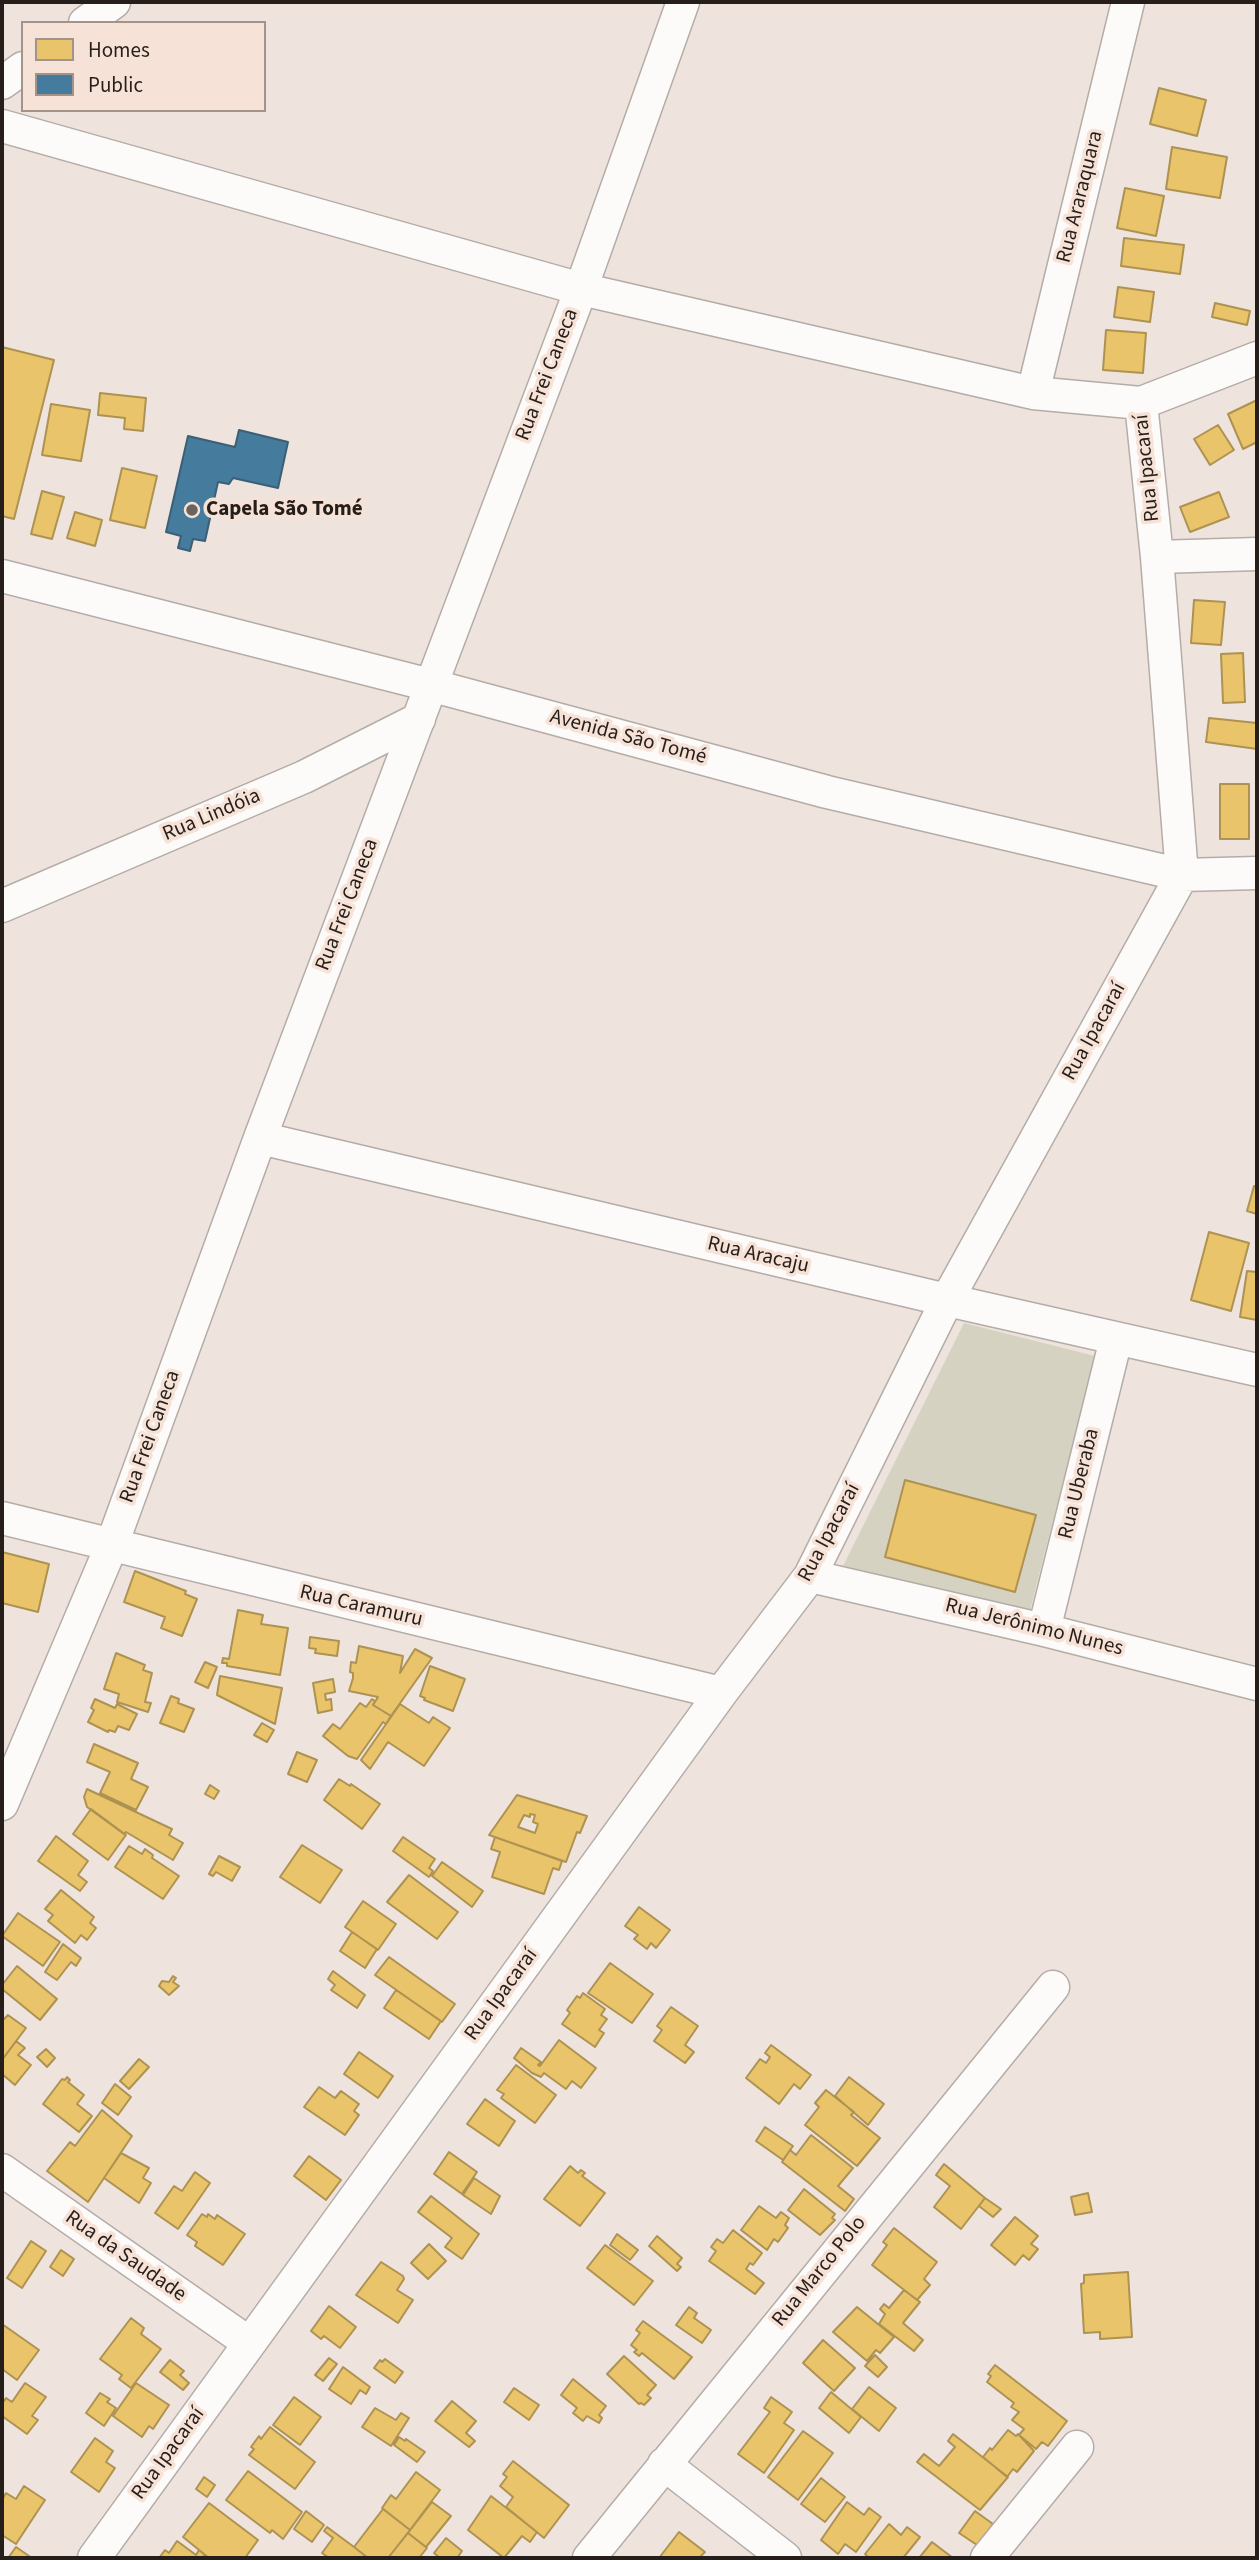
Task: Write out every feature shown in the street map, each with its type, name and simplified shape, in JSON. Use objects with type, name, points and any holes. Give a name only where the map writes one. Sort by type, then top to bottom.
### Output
[{"type":"street","points":[[88,21],[114,2]]},
{"type":"street","name":"Rua Frei Caneca","points":[[2,1804],[111,1546],[260,1138],[580,289],[683,2]]},
{"type":"street","name":"Rua Araraquara","points":[[1033,393],[1128,2]]},
{"type":"street","points":[[2,83],[21,69]]},
{"type":"street","points":[[2,126],[580,289],[1033,393],[1140,403],[1257,358]]},
{"type":"street","name":"Rua Ipacaraí","points":[[94,2558],[721,1693],[810,1576],[947,1300],[1182,875],[1157,557],[1140,403]]},
{"type":"street","points":[[1157,557],[1257,554]]},
{"type":"street","name":"Avenida São Tomé","points":[[3,581],[430,685],[827,792],[1182,875],[1257,873]]},
{"type":"street","name":"Rua Lindóia","points":[[2,906],[304,777],[419,719]]},
{"type":"street","name":"Rua Aracaju","points":[[260,1138],[1257,1370]]},
{"type":"street","name":"Rua Uberaba","points":[[1044,1630],[1116,1339]]},
{"type":"street","name":"Rua Caramuru","points":[[2,1518],[721,1693]]},
{"type":"street","name":"Rua Jerônimo Nunes","points":[[810,1576],[1044,1630],[1257,1684]]},
{"type":"street","name":"Rua Marco Polo","points":[[589,2558],[1053,1987]]},
{"type":"street","name":"Rua da Saudade","points":[[2,2170],[249,2343]]},
{"type":"street","points":[[987,2558],[1077,2447]]},
{"type":"street","points":[[664,2464],[785,2558]]},
{"type":"shaded area","points":[[964,1323],[1095,1356],[1030,1610],[843,1566]]},
{"type":"building: Homes","points":[[1159,88],[1206,100],[1197,136],[1150,124]]},
{"type":"building: Homes","points":[[1172,147],[1227,157],[1220,198],[1166,189]]},
{"type":"building: Homes","points":[[1125,188],[1164,196],[1156,236],[1117,228]]},
{"type":"building: Homes","points":[[1124,238],[1184,245],[1180,274],[1121,266]]},
{"type":"building: Homes","points":[[1118,287],[1154,292],[1150,322],[1114,317]]},
{"type":"building: Homes","points":[[1215,303],[1250,311],[1247,325],[1212,317]]},
{"type":"building: Homes","points":[[1106,330],[1146,333],[1143,373],[1103,370]]},
{"type":"building: Homes","points":[[2,347],[54,360],[14,519],[2,516]]},
{"type":"building: Homes","points":[[100,393],[146,398],[143,431],[124,429],[125,418],[98,415]]},
{"type":"building: Homes","points":[[1257,400],[1257,442],[1243,449],[1228,414]]},
{"type":"building: Homes","points":[[51,404],[90,410],[81,461],[42,455]]},
{"type":"building: Homes","points":[[1218,425],[1234,450],[1210,465],[1194,439]]},
{"type":"building: Homes","points":[[122,468],[157,476],[145,528],[110,520]]},
{"type":"building: Homes","points":[[42,491],[64,497],[52,539],[31,534]]},
{"type":"building: Homes","points":[[1219,492],[1229,517],[1190,532],[1180,507]]},
{"type":"building: Homes","points":[[75,512],[102,520],[95,546],[67,538]]},
{"type":"building: Homes","points":[[1194,600],[1225,602],[1221,645],[1191,643]]},
{"type":"building: Homes","points":[[1243,653],[1245,702],[1223,703],[1221,654]]},
{"type":"building: Homes","points":[[1209,718],[1257,723],[1257,749],[1206,742]]},
{"type":"building: Homes","points":[[1220,784],[1249,784],[1249,839],[1220,839]]},
{"type":"building: Homes","points":[[1254,1186],[1257,1187],[1257,1214],[1247,1211]]},
{"type":"building: Homes","points":[[1209,1232],[1249,1243],[1231,1311],[1191,1300]]},
{"type":"building: Homes","points":[[1247,1271],[1257,1272],[1257,1320],[1240,1317]]},
{"type":"building: Homes","points":[[905,1480],[1036,1515],[1015,1592],[885,1557]]},
{"type":"building: Homes","points":[[2,1552],[49,1564],[38,1612],[2,1603]]},
{"type":"building: Homes","points":[[135,1571],[186,1591],[185,1594],[197,1599],[182,1636],[161,1628],[165,1617],[124,1602]]},
{"type":"building: Homes","points":[[238,1610],[263,1615],[261,1624],[288,1628],[280,1675],[222,1663],[223,1658],[229,1659]]},
{"type":"building: Homes","points":[[310,1637],[339,1641],[337,1656],[315,1653],[316,1649],[309,1648]]},
{"type":"building: Homes","points":[[359,1646],[403,1656],[400,1673],[415,1649],[432,1658],[391,1716],[373,1705],[378,1697],[349,1691],[353,1678],[353,1673],[350,1672],[351,1662],[356,1663]]},
{"type":"building: Homes","points":[[116,1653],[145,1665],[143,1670],[152,1673],[145,1702],[151,1703],[148,1712],[117,1702],[119,1694],[104,1689]]},
{"type":"building: Homes","points":[[205,1662],[217,1667],[208,1688],[195,1682]]},
{"type":"building: Homes","points":[[430,1666],[465,1679],[453,1711],[420,1696]]},
{"type":"building: Homes","points":[[220,1676],[282,1688],[275,1724],[217,1695]]},
{"type":"building: Homes","points":[[333,1679],[335,1692],[325,1694],[326,1700],[331,1699],[332,1710],[318,1713],[313,1683]]},
{"type":"building: Homes","points":[[171,1696],[179,1699],[178,1703],[194,1709],[184,1732],[160,1723]]},
{"type":"building: Homes","points":[[95,1699],[115,1708],[117,1704],[137,1714],[129,1730],[118,1726],[115,1732],[108,1732],[88,1722],[94,1710],[91,1708]]},
{"type":"building: Homes","points":[[372,1699],[375,1701],[373,1705],[391,1716],[386,1724],[383,1722],[357,1759],[348,1756],[323,1736],[333,1724],[340,1729],[360,1703],[366,1707]]},
{"type":"building: Homes","points":[[400,1704],[429,1723],[433,1717],[450,1728],[424,1766],[388,1742],[370,1769],[361,1760]]},
{"type":"building: Homes","points":[[262,1723],[274,1730],[267,1742],[254,1735]]},
{"type":"building: Homes","points":[[94,1744],[138,1763],[131,1779],[148,1787],[136,1810],[100,1793],[110,1772],[87,1762]]},
{"type":"building: Homes","points":[[297,1752],[317,1760],[307,1782],[288,1774]]},
{"type":"building: Homes","points":[[339,1779],[380,1804],[362,1829],[324,1800]]},
{"type":"building: Homes","points":[[210,1785],[219,1791],[214,1799],[205,1794]]},
{"type":"building: Homes","points":[[87,1789],[172,1829],[169,1835],[183,1843],[173,1860],[126,1832],[124,1834],[87,1807],[84,1797]]},
{"type":"building: Homes","points":[[517,1795],[587,1816],[580,1833],[577,1832],[566,1862],[489,1835]],"holes":[[[524,1815],[535,1815],[533,1822],[538,1824],[535,1833],[518,1827]]]},
{"type":"building: Homes","points":[[91,1809],[126,1835],[108,1860],[73,1834]]},
{"type":"building: Homes","points":[[56,1836],[88,1861],[78,1875],[87,1882],[80,1891],[38,1861]]},
{"type":"building: Homes","points":[[403,1837],[435,1859],[429,1868],[433,1871],[429,1877],[393,1851]]},
{"type":"building: Homes","points":[[495,1837],[562,1861],[559,1870],[553,1868],[544,1894],[492,1877],[500,1852],[491,1849]]},
{"type":"building: Homes","points":[[302,1845],[342,1870],[320,1903],[280,1877]]},
{"type":"building: Homes","points":[[129,1846],[142,1854],[145,1849],[153,1855],[152,1858],[179,1876],[163,1899],[115,1867]]},
{"type":"building: Homes","points":[[219,1856],[240,1867],[232,1881],[216,1872],[213,1876],[209,1874]]},
{"type":"building: Homes","points":[[442,1862],[483,1891],[472,1907],[432,1876]]},
{"type":"building: Homes","points":[[409,1875],[458,1912],[437,1939],[387,1902]]},
{"type":"building: Homes","points":[[61,1890],[94,1917],[90,1923],[96,1928],[87,1940],[81,1935],[75,1943],[48,1921],[53,1915],[45,1909]]},
{"type":"building: Homes","points":[[363,1901],[396,1924],[378,1950],[345,1927]]},
{"type":"building: Homes","points":[[639,1907],[670,1930],[656,1948],[651,1943],[647,1949],[634,1939],[638,1935],[625,1926]]},
{"type":"building: Homes","points":[[18,1913],[60,1942],[43,1966],[2,1936]]},
{"type":"building: Homes","points":[[352,1932],[377,1949],[365,1968],[340,1951]]},
{"type":"building: Homes","points":[[63,1944],[81,1958],[76,1966],[71,1962],[57,1980],[45,1972]]},
{"type":"building: Homes","points":[[389,1957],[455,2004],[442,2022],[375,1975]]},
{"type":"building: Homes","points":[[610,1963],[653,1994],[632,2023],[588,1993]]},
{"type":"building: Homes","points":[[17,1966],[57,1999],[40,2020],[2,1989],[2,1985]]},
{"type":"building: Homes","points":[[333,1971],[365,1995],[357,2008],[331,1990],[335,1985],[328,1979]]},
{"type":"building: Homes","points":[[173,1976],[176,1978],[173,1982],[179,1986],[169,1995],[159,1986],[162,1981],[169,1982]]},
{"type":"building: Homes","points":[[396,1990],[441,2021],[429,2039],[384,2008]]},
{"type":"building: Homes","points":[[583,1993],[605,2009],[601,2015],[607,2019],[599,2030],[604,2033],[595,2047],[562,2024],[570,2013],[567,2010],[577,1996],[580,1998]]},
{"type":"building: Homes","points":[[671,2007],[698,2026],[685,2045],[694,2052],[685,2063],[654,2041],[662,2030],[657,2026]]},
{"type":"building: Homes","points":[[8,2015],[26,2028],[2,2060],[2,2019]]},
{"type":"building: Homes","points":[[559,2040],[596,2068],[581,2088],[572,2081],[566,2089],[544,2073],[541,2077],[532,2073],[514,2058],[521,2048],[541,2062],[538,2065],[540,2066]]},
{"type":"building: Homes","points":[[16,2041],[25,2048],[18,2055],[31,2065],[15,2085],[2,2074],[2,2060]]},
{"type":"building: Homes","points":[[771,2045],[811,2075],[800,2089],[794,2084],[779,2104],[746,2078],[760,2059],[766,2063],[770,2057],[765,2053]]},
{"type":"building: Homes","points":[[46,2049],[55,2058],[47,2067],[37,2057]]},
{"type":"building: Homes","points":[[359,2052],[393,2076],[378,2098],[344,2074]]},
{"type":"building: Homes","points":[[139,2059],[149,2067],[129,2089],[120,2081]]},
{"type":"building: Homes","points":[[516,2065],[556,2095],[535,2123],[501,2098],[504,2094],[497,2090]]},
{"type":"building: Homes","points":[[67,2077],[70,2080],[68,2082],[84,2095],[77,2104],[92,2116],[79,2132],[43,2104],[62,2079]]},
{"type":"building: Homes","points":[[849,2077],[884,2104],[868,2125],[835,2096]]},
{"type":"building: Homes","points":[[115,2084],[131,2097],[118,2115],[102,2103]]},
{"type":"building: Homes","points":[[319,2087],[335,2098],[341,2091],[359,2104],[354,2111],[359,2115],[345,2135],[304,2107]]},
{"type":"building: Homes","points":[[826,2090],[854,2112],[851,2115],[880,2138],[857,2166],[805,2125],[819,2107],[815,2103]]},
{"type":"building: Homes","points":[[485,2099],[515,2121],[499,2146],[467,2124]]},
{"type":"building: Homes","points":[[102,2110],[132,2136],[88,2202],[47,2171],[70,2142],[75,2146]]},
{"type":"building: Homes","points":[[765,2127],[793,2146],[783,2160],[756,2141]]},
{"type":"building: Homes","points":[[811,2135],[853,2168],[838,2186],[854,2199],[845,2211],[782,2162],[790,2150],[796,2155]]},
{"type":"building: Homes","points":[[449,2152],[477,2172],[462,2194],[434,2174]]},
{"type":"building: Homes","points":[[121,2153],[149,2168],[143,2178],[151,2183],[139,2203],[104,2178]]},
{"type":"building: Homes","points":[[309,2156],[341,2180],[326,2200],[294,2176]]},
{"type":"building: Homes","points":[[944,2164],[985,2198],[961,2229],[934,2207],[950,2186],[936,2175]]},
{"type":"building: Homes","points":[[570,2166],[578,2173],[581,2170],[585,2173],[582,2176],[605,2193],[580,2226],[544,2199]]},
{"type":"building: Homes","points":[[195,2172],[210,2183],[178,2229],[155,2213],[174,2186],[182,2191]]},
{"type":"building: Homes","points":[[474,2178],[500,2196],[491,2214],[463,2195]]},
{"type":"building: Homes","points":[[804,2189],[835,2214],[832,2218],[835,2220],[820,2235],[788,2210]]},
{"type":"building: Homes","points":[[1088,2193],[1092,2212],[1075,2215],[1071,2197]]},
{"type":"building: Homes","points":[[431,2196],[479,2234],[462,2259],[445,2247],[452,2238],[418,2212]]},
{"type":"building: Homes","points":[[985,2198],[1001,2209],[993,2217],[979,2206]]},
{"type":"building: Homes","points":[[759,2206],[776,2218],[781,2212],[789,2218],[785,2225],[788,2228],[778,2242],[774,2239],[767,2250],[741,2230]]},
{"type":"building: Homes","points":[[202,2214],[207,2217],[208,2214],[215,2219],[217,2215],[245,2234],[223,2265],[195,2246],[197,2242],[187,2235]]},
{"type":"building: Homes","points":[[1015,2217],[1038,2236],[1031,2244],[1038,2249],[1029,2260],[1023,2255],[1015,2265],[991,2245]]},
{"type":"building: Homes","points":[[894,2228],[937,2262],[924,2279],[930,2285],[917,2300],[872,2265],[887,2245],[883,2242]]},
{"type":"building: Homes","points":[[733,2230],[762,2253],[753,2265],[750,2263],[746,2269],[764,2283],[755,2294],[709,2261],[716,2251],[711,2247],[717,2239],[723,2243]]},
{"type":"building: Homes","points":[[617,2234],[638,2250],[630,2260],[610,2245]]},
{"type":"building: Homes","points":[[657,2236],[682,2258],[677,2264],[681,2267],[677,2271],[649,2246]]},
{"type":"building: Homes","points":[[31,2241],[46,2251],[22,2288],[7,2278]]},
{"type":"building: Homes","points":[[429,2244],[446,2261],[428,2279],[411,2263]]},
{"type":"building: Homes","points":[[605,2245],[653,2281],[634,2305],[587,2268]]},
{"type":"building: Homes","points":[[61,2250],[74,2259],[63,2276],[50,2267]]},
{"type":"building: Homes","points":[[381,2262],[403,2276],[404,2279],[397,2290],[413,2300],[398,2323],[356,2295]]},
{"type":"building: Homes","points":[[1128,2272],[1132,2337],[1100,2339],[1100,2332],[1084,2333],[1081,2284],[1084,2283],[1084,2275]]},
{"type":"building: Homes","points":[[904,2290],[920,2302],[903,2323],[923,2340],[914,2351],[879,2324],[885,2314],[880,2309],[884,2304],[889,2308]]},
{"type":"building: Homes","points":[[329,2306],[356,2327],[340,2348],[324,2336],[321,2339],[311,2331]]},
{"type":"building: Homes","points":[[689,2307],[697,2313],[694,2318],[711,2330],[702,2343],[676,2325]]},
{"type":"building: Homes","points":[[857,2307],[894,2337],[880,2353],[876,2350],[867,2361],[833,2332]]},
{"type":"building: Homes","points":[[131,2318],[144,2328],[141,2334],[161,2349],[131,2388],[119,2379],[122,2375],[100,2359]]},
{"type":"building: Homes","points":[[643,2321],[692,2357],[674,2379],[642,2353],[639,2356],[634,2352],[637,2350],[631,2345],[640,2333],[636,2330]]},
{"type":"building: Homes","points":[[2,2324],[39,2350],[17,2380],[2,2369]]},
{"type":"building: Homes","points":[[823,2340],[855,2368],[834,2391],[803,2363]]},
{"type":"building: Homes","points":[[875,2355],[887,2367],[878,2377],[865,2366]]},
{"type":"building: Homes","points":[[624,2356],[656,2385],[647,2395],[651,2398],[644,2405],[639,2404],[607,2374]]},
{"type":"building: Homes","points":[[329,2358],[337,2364],[323,2381],[315,2375]]},
{"type":"building: Homes","points":[[385,2359],[403,2372],[395,2383],[374,2368],[380,2360],[382,2362]]},
{"type":"building: Homes","points":[[170,2360],[184,2371],[180,2375],[189,2383],[183,2390],[160,2372]]},
{"type":"building: Homes","points":[[995,2365],[1067,2421],[1048,2446],[1042,2442],[1036,2449],[1019,2435],[1024,2429],[1012,2420],[1019,2412],[1011,2407],[1014,2403],[987,2382],[991,2376],[988,2374]]},
{"type":"building: Homes","points":[[343,2367],[370,2387],[366,2394],[360,2390],[351,2404],[329,2389]]},
{"type":"building: Homes","points":[[573,2379],[606,2406],[599,2415],[602,2418],[599,2423],[587,2416],[583,2421],[573,2413],[577,2408],[561,2395]]},
{"type":"building: Homes","points":[[25,2383],[46,2397],[32,2416],[38,2420],[27,2434],[2,2416],[2,2404],[6,2398],[12,2402]]},
{"type":"building: Homes","points":[[136,2383],[169,2405],[153,2429],[149,2426],[142,2437],[113,2416]]},
{"type":"building: Homes","points":[[869,2387],[896,2408],[879,2431],[852,2409]]},
{"type":"building: Homes","points":[[514,2388],[539,2405],[529,2420],[504,2402]]},
{"type":"building: Homes","points":[[831,2392],[861,2417],[849,2433],[819,2408]]},
{"type":"building: Homes","points":[[100,2393],[110,2399],[107,2402],[116,2408],[104,2426],[86,2413]]},
{"type":"building: Homes","points":[[294,2397],[321,2417],[300,2445],[273,2425]]},
{"type":"building: Homes","points":[[771,2397],[792,2412],[784,2423],[794,2430],[764,2473],[738,2454],[770,2412],[764,2408]]},
{"type":"building: Homes","points":[[452,2401],[476,2421],[466,2433],[475,2441],[469,2447],[435,2421]]},
{"type":"building: Homes","points":[[375,2408],[396,2420],[401,2413],[409,2418],[391,2446],[362,2427]]},
{"type":"building: Homes","points":[[270,2427],[315,2462],[295,2489],[249,2455],[259,2436],[261,2439]]},
{"type":"building: Homes","points":[[1008,2430],[1016,2436],[1018,2434],[1034,2451],[1017,2472],[1013,2469],[1007,2477],[983,2457]]},
{"type":"building: Homes","points":[[803,2431],[833,2453],[798,2500],[768,2477]]},
{"type":"building: Homes","points":[[953,2434],[1008,2477],[980,2510],[917,2462],[924,2454],[939,2466],[955,2447],[948,2441]]},
{"type":"building: Homes","points":[[399,2437],[425,2452],[417,2462],[394,2445]]},
{"type":"building: Homes","points":[[95,2438],[113,2451],[106,2462],[115,2468],[99,2492],[71,2472]]},
{"type":"building: Homes","points":[[513,2461],[569,2505],[544,2538],[506,2507],[513,2497],[500,2486],[507,2477],[503,2474]]},
{"type":"building: Homes","points":[[248,2471],[302,2512],[283,2539],[272,2530],[270,2533],[226,2500]]},
{"type":"building: Homes","points":[[416,2472],[440,2490],[410,2530],[382,2508],[391,2495],[396,2499]]},
{"type":"building: Homes","points":[[204,2477],[215,2485],[207,2497],[196,2489]]},
{"type":"building: Homes","points":[[821,2478],[845,2497],[825,2522],[801,2504]]},
{"type":"building: Homes","points":[[24,2486],[45,2500],[16,2544],[2,2535],[2,2500],[6,2493],[16,2499]]},
{"type":"building: Homes","points":[[491,2496],[537,2532],[530,2542],[522,2536],[504,2558],[468,2530]]},
{"type":"building: Homes","points":[[432,2502],[451,2516],[426,2547],[408,2533]]},
{"type":"building: Homes","points":[[847,2502],[864,2515],[869,2508],[881,2517],[856,2552],[845,2544],[838,2554],[821,2540]]},
{"type":"building: Homes","points":[[209,2503],[258,2540],[245,2558],[209,2558],[183,2537]]},
{"type":"building: Homes","points":[[383,2509],[410,2530],[388,2558],[368,2558],[354,2547]]},
{"type":"building: Homes","points":[[306,2511],[324,2525],[312,2542],[294,2529]]},
{"type":"building: Homes","points":[[975,2511],[993,2524],[977,2545],[959,2533]]},
{"type":"building: Homes","points":[[889,2524],[901,2535],[907,2527],[920,2537],[903,2558],[865,2558],[865,2554]]},
{"type":"building: Homes","points":[[327,2527],[368,2558],[329,2558],[322,2553],[333,2538],[324,2531]]},
{"type":"building: Homes","points":[[679,2532],[705,2552],[699,2558],[659,2558]]},
{"type":"building: Homes","points":[[408,2533],[427,2548],[419,2558],[388,2558]]},
{"type":"building: Homes","points":[[446,2538],[462,2551],[457,2558],[440,2558],[434,2553]]},
{"type":"building: Homes","points":[[177,2541],[196,2555],[199,2550],[205,2555],[202,2558],[159,2558],[165,2550],[169,2553]]},
{"type":"building: Homes","points":[[932,2542],[953,2558],[919,2558]]},
{"type":"building: Homes","points":[[16,2547],[32,2558],[8,2558]]},
{"type":"building: Public","name":"Capela São Tomé","points":[[239,430],[288,442],[278,488],[233,478],[229,484],[218,482],[205,541],[193,539],[190,551],[178,548],[181,536],[166,532],[188,436],[235,447]]},
{"type":"place","name":"Capela São Tomé","points":[[192,510]]}]
